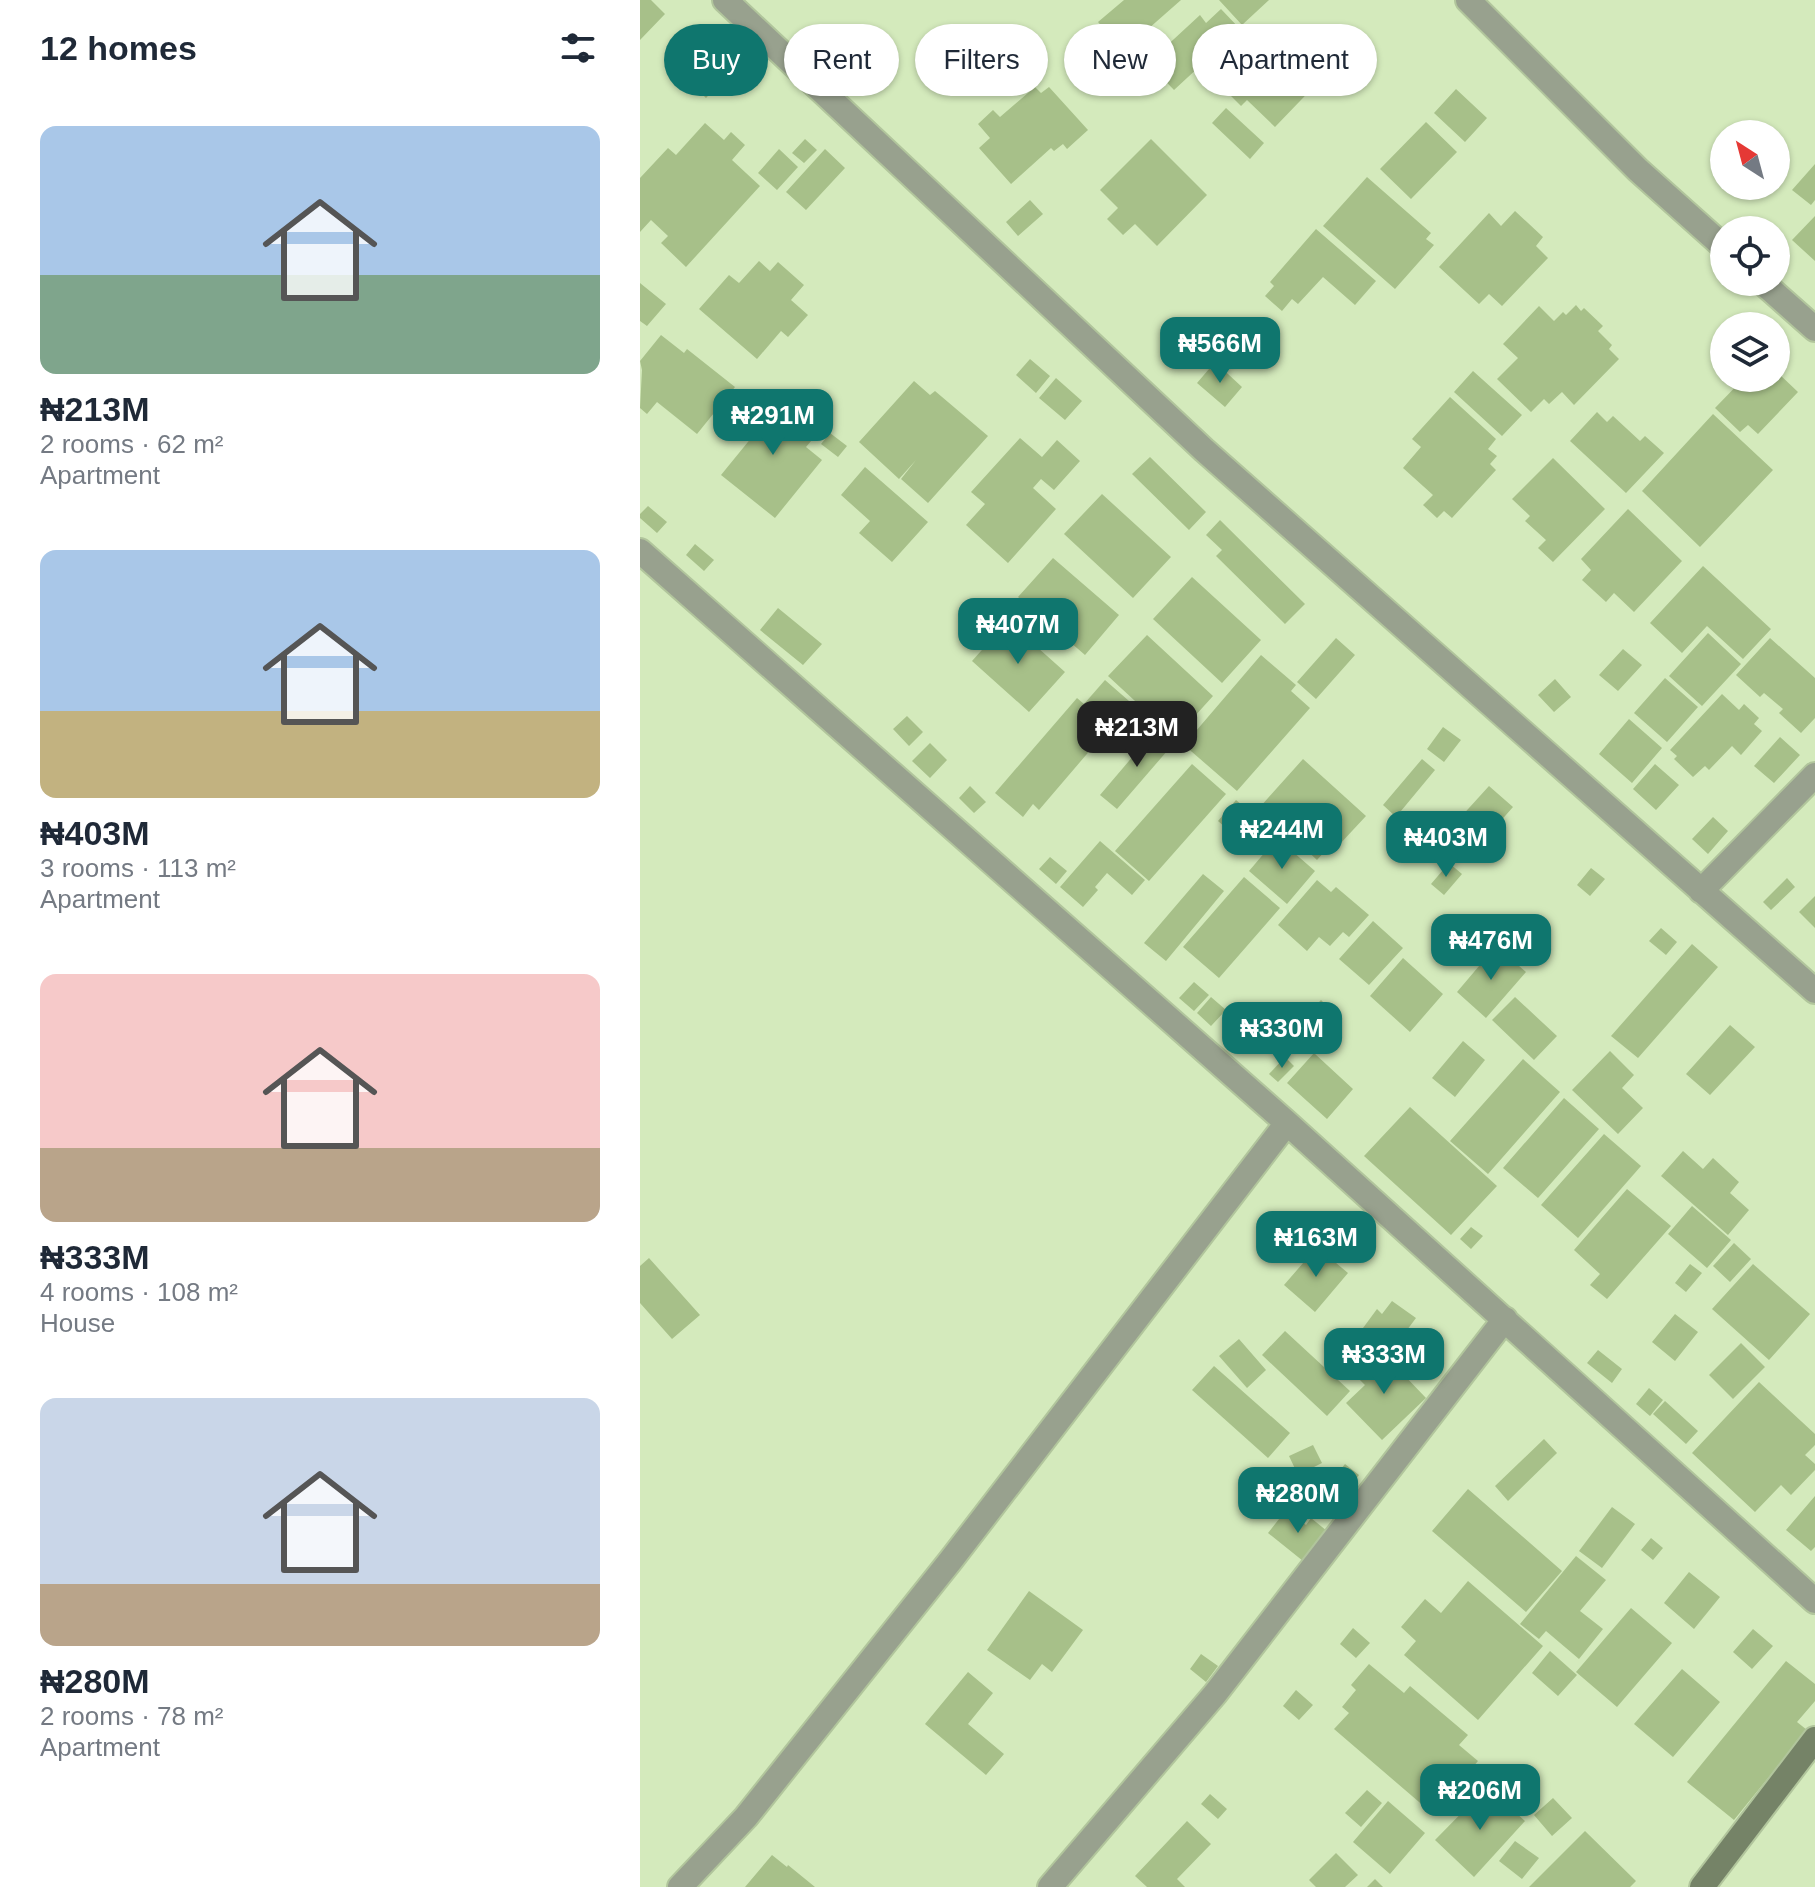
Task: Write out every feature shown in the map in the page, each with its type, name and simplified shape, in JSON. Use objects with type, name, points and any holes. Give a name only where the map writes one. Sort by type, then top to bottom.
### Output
[{"type":"street","points":[[725,0],[1204,450],[1815,991]]},
{"type":"street","points":[[1468,0],[1638,170],[1710,234]]},
{"type":"street","points":[[1778,296],[1815,329]]},
{"type":"street","points":[[640,551],[1287,1123],[1815,1601]]},
{"type":"street","points":[[1701,891],[1815,775]]},
{"type":"street","points":[[680,1887],[746,1817],[951,1560],[1287,1123]]},
{"type":"street","points":[[1050,1887],[1215,1694],[1505,1319]]},
{"type":"street","points":[[1702,1887],[1815,1739]]},
{"type":"building","points":[[640,0],[651,0],[665,14],[640,40]]},
{"type":"building","points":[[1124,0],[1181,0],[1154,24],[1098,22]]},
{"type":"building","points":[[1219,0],[1269,0],[1243,24]]},
{"type":"building","points":[[1221,9],[1235,24],[1192,24],[1192,73],[1176,88],[1176,37],[1200,15],[1206,23]]},
{"type":"building","points":[[1049,87],[1088,130],[1067,149],[1063,144],[1054,151],[1051,148],[1011,184],[979,148],[990,138],[978,124],[993,110],[1000,117],[1024,96],[1048,96]]},
{"type":"building","points":[[1456,89],[1487,118],[1465,142],[1434,113]]},
{"type":"building","points":[[1231,96],[1305,96],[1275,127],[1247,100],[1241,106]]},
{"type":"building","points":[[1226,108],[1264,143],[1250,159],[1212,123]]},
{"type":"building","points":[[1426,122],[1457,152],[1411,199],[1380,169]]},
{"type":"building","points":[[705,123],[724,140],[731,132],[745,145],[732,160],[760,186],[686,267],[661,243],[668,236],[651,220],[640,232],[640,178],[668,148],[676,155]]},
{"type":"building","points":[[805,139],[817,150],[804,163],[792,153]]},
{"type":"building","points":[[1151,139],[1207,195],[1157,246],[1135,224],[1123,235],[1107,219],[1118,208],[1100,190]]},
{"type":"building","points":[[779,149],[798,167],[777,190],[758,173]]},
{"type":"building","points":[[825,149],[845,168],[806,210],[786,192]]},
{"type":"building","points":[[1815,164],[1815,200],[1811,205],[1792,190]]},
{"type":"building","points":[[1367,177],[1431,233],[1426,239],[1434,245],[1395,289],[1323,226]]},
{"type":"building","points":[[1030,200],[1043,214],[1018,236],[1006,222]]},
{"type":"building","points":[[1515,211],[1543,237],[1536,246],[1548,258],[1502,306],[1489,294],[1479,304],[1439,267],[1489,213],[1501,226]]},
{"type":"building","points":[[1815,216],[1815,261],[1792,240]]},
{"type":"building","points":[[1316,229],[1376,281],[1355,305],[1323,277],[1298,304],[1292,299],[1282,311],[1265,296],[1274,286],[1270,282]]},
{"type":"building","points":[[759,261],[770,271],[778,262],[804,285],[791,300],[808,315],[788,337],[781,331],[757,359],[699,309],[729,275],[739,283]]},
{"type":"building","points":[[640,283],[666,304],[647,326],[640,321]]},
{"type":"building","points":[[1576,305],[1581,311],[1584,308],[1603,326],[1598,331],[1612,345],[1609,349],[1619,359],[1574,405],[1562,392],[1549,404],[1544,399],[1531,412],[1497,379],[1518,358],[1503,344],[1539,306],[1554,321]]},
{"type":"building","points":[[661,335],[684,353],[687,349],[735,387],[697,434],[657,402],[647,414],[640,408],[640,361]]},
{"type":"building","points":[[1030,359],[1050,376],[1036,393],[1016,375]]},
{"type":"building","points":[[1215,362],[1242,387],[1225,407],[1197,383]]},
{"type":"building","points":[[1473,371],[1522,415],[1502,436],[1454,392]]},
{"type":"building","points":[[1056,378],[1082,401],[1065,420],[1039,398]]},
{"type":"building","points":[[914,381],[930,395],[935,391],[988,436],[928,503],[901,479],[916,460],[899,479],[859,442]]},
{"type":"building","points":[[1790,384],[1798,392],[1758,434],[1748,425],[1740,432],[1715,408],[1730,392],[1790,392]]},
{"type":"building","points":[[768,395],[817,434],[806,447],[822,460],[775,518],[721,475],[752,437],[741,428]]},
{"type":"building","points":[[1450,397],[1496,439],[1488,449],[1497,456],[1490,464],[1496,470],[1452,518],[1444,511],[1437,518],[1423,505],[1433,495],[1403,468],[1421,447],[1412,439]]},
{"type":"building","points":[[1597,412],[1607,422],[1613,416],[1640,441],[1645,436],[1664,453],[1626,493],[1570,441]]},
{"type":"building","points":[[1713,414],[1773,470],[1700,547],[1642,491]]},
{"type":"building","points":[[830,433],[847,446],[838,457],[821,444]]},
{"type":"building","points":[[1020,438],[1042,457],[1057,440],[1080,461],[1054,490],[1041,479],[1033,488],[1056,509],[1008,563],[966,525],[985,504],[971,492]]},
{"type":"building","points":[[1150,457],[1206,512],[1189,530],[1132,474]]},
{"type":"building","points":[[1553,458],[1605,509],[1553,562],[1538,548],[1546,540],[1525,521],[1530,516],[1512,499]]},
{"type":"building","points":[[865,467],[928,522],[892,562],[859,533],[870,521],[841,495]]},
{"type":"building","points":[[1102,494],[1171,557],[1133,598],[1064,534]]},
{"type":"building","points":[[648,506],[667,522],[657,533],[640,518]]},
{"type":"building","points":[[1628,509],[1682,561],[1634,612],[1614,593],[1606,602],[1582,580],[1591,570],[1581,559]]},
{"type":"building","points":[[1220,520],[1305,604],[1285,624],[1216,556],[1222,550],[1206,535]]},
{"type":"building","points":[[695,544],[714,560],[704,571],[686,555]]},
{"type":"building","points":[[1053,558],[1119,615],[1085,655],[1018,597]]},
{"type":"building","points":[[1703,566],[1771,629],[1743,659],[1707,626],[1682,653],[1650,623]]},
{"type":"building","points":[[1192,577],[1261,640],[1222,683],[1153,619]]},
{"type":"building","points":[[778,608],[822,644],[803,665],[760,630]]},
{"type":"building","points":[[1008,621],[1065,672],[1029,712],[972,661]]},
{"type":"building","points":[[1708,633],[1741,664],[1702,706],[1669,676]]},
{"type":"building","points":[[1147,635],[1213,696],[1175,738],[1108,676]]},
{"type":"building","points":[[1336,638],[1355,655],[1316,699],[1297,682]]},
{"type":"building","points":[[1770,638],[1815,678],[1815,718],[1801,733],[1779,713],[1783,709],[1764,693],[1760,697],[1736,675]]},
{"type":"building","points":[[1623,649],[1642,665],[1618,691],[1599,675]]},
{"type":"building","points":[[1261,655],[1296,685],[1291,691],[1310,708],[1237,791],[1184,745]]},
{"type":"building","points":[[1665,678],[1698,707],[1667,742],[1634,713]]},
{"type":"building","points":[[1555,679],[1571,697],[1554,712],[1538,695]]},
{"type":"building","points":[[1105,680],[1137,708],[1122,726],[1111,717],[1100,730],[1104,734],[1039,810],[1033,804],[1023,817],[995,793],[1077,698],[1084,704]]},
{"type":"building","points":[[1722,694],[1739,710],[1744,704],[1759,718],[1754,724],[1762,731],[1741,755],[1732,746],[1709,770],[1705,766],[1693,777],[1674,759],[1677,756],[1670,750]]},
{"type":"building","points":[[907,716],[923,732],[909,746],[893,729]]},
{"type":"building","points":[[1629,719],[1662,748],[1632,783],[1599,754]]},
{"type":"building","points":[[1443,727],[1461,740],[1444,762],[1427,749]]},
{"type":"building","points":[[1157,728],[1174,743],[1117,809],[1100,795]]},
{"type":"building","points":[[1780,737],[1800,755],[1774,783],[1754,766]]},
{"type":"building","points":[[930,743],[947,760],[930,778],[912,761]]},
{"type":"building","points":[[1303,759],[1366,816],[1339,845],[1334,841],[1317,860],[1301,845],[1306,840],[1292,827],[1289,832],[1260,807]]},
{"type":"building","points":[[1422,759],[1435,770],[1396,817],[1383,805]]},
{"type":"building","points":[[1192,764],[1226,794],[1149,881],[1115,851]]},
{"type":"building","points":[[1655,764],[1679,785],[1656,810],[1633,789]]},
{"type":"building","points":[[970,786],[986,802],[974,813],[959,798]]},
{"type":"building","points":[[1489,786],[1513,807],[1483,841],[1459,819]]},
{"type":"building","points":[[1236,800],[1260,820],[1242,842],[1218,821]]},
{"type":"building","points":[[1713,817],[1728,831],[1708,854],[1692,839]]},
{"type":"building","points":[[1277,838],[1315,871],[1287,904],[1249,871]]},
{"type":"building","points":[[1100,841],[1145,880],[1132,895],[1107,873],[1095,887],[1098,890],[1083,907],[1060,887]]},
{"type":"building","points":[[1050,857],[1067,871],[1056,884],[1039,869]]},
{"type":"building","points":[[1449,863],[1462,874],[1444,895],[1431,884]]},
{"type":"building","points":[[1591,868],[1605,879],[1590,896],[1577,885]]},
{"type":"building","points":[[1203,874],[1224,891],[1166,961],[1144,943]]},
{"type":"building","points":[[1244,877],[1280,908],[1219,978],[1183,947]]},
{"type":"building","points":[[1787,878],[1795,887],[1771,910],[1763,902]]},
{"type":"building","points":[[1317,880],[1331,892],[1336,887],[1369,915],[1349,937],[1343,932],[1330,946],[1319,937],[1307,951],[1278,925]]},
{"type":"building","points":[[1815,896],[1815,928],[1799,912]]},
{"type":"building","points":[[1373,921],[1403,948],[1369,985],[1339,959]]},
{"type":"building","points":[[1661,928],[1677,942],[1666,955],[1649,941]]},
{"type":"building","points":[[1692,944],[1718,967],[1638,1058],[1611,1036]]},
{"type":"building","points":[[1496,946],[1526,972],[1486,1018],[1457,992]]},
{"type":"building","points":[[1403,958],[1443,994],[1410,1032],[1370,996]]},
{"type":"building","points":[[1194,982],[1209,995],[1194,1011],[1179,998]]},
{"type":"building","points":[[1211,997],[1226,1010],[1211,1026],[1197,1013]]},
{"type":"building","points":[[1515,997],[1557,1036],[1534,1060],[1492,1020]]},
{"type":"building","points":[[1321,1000],[1335,1014],[1317,1034],[1302,1020]]},
{"type":"building","points":[[1730,1025],[1755,1047],[1710,1095],[1686,1074]]},
{"type":"building","points":[[1463,1041],[1485,1060],[1455,1097],[1432,1078]]},
{"type":"building","points":[[1610,1051],[1634,1075],[1622,1088],[1643,1108],[1618,1134],[1572,1090]]},
{"type":"building","points":[[1314,1053],[1353,1089],[1327,1119],[1287,1083]]},
{"type":"building","points":[[1285,1057],[1294,1066],[1278,1082],[1269,1074]]},
{"type":"building","points":[[1523,1059],[1560,1092],[1488,1174],[1450,1141]]},
{"type":"building","points":[[1564,1098],[1599,1129],[1538,1198],[1503,1168]]},
{"type":"building","points":[[1410,1107],[1497,1186],[1451,1235],[1364,1156]]},
{"type":"building","points":[[1604,1134],[1641,1166],[1578,1238],[1541,1205]]},
{"type":"building","points":[[1683,1151],[1703,1169],[1713,1158],[1739,1182],[1730,1193],[1749,1210],[1728,1235],[1661,1176]]},
{"type":"building","points":[[1627,1189],[1671,1226],[1607,1299],[1590,1285],[1600,1274],[1574,1250]]},
{"type":"building","points":[[1692,1206],[1731,1240],[1707,1268],[1668,1234]]},
{"type":"building","points":[[1471,1227],[1483,1236],[1471,1249],[1460,1239]]},
{"type":"building","points":[[1734,1243],[1751,1259],[1730,1282],[1713,1266]]},
{"type":"building","points":[[1317,1247],[1348,1273],[1315,1312],[1284,1285]]},
{"type":"building","points":[[649,1258],[700,1315],[672,1339],[640,1303],[640,1266]]},
{"type":"building","points":[[1690,1264],[1702,1273],[1686,1292],[1675,1283]]},
{"type":"building","points":[[1753,1264],[1810,1314],[1769,1360],[1712,1309]]},
{"type":"building","points":[[1392,1301],[1416,1318],[1392,1350],[1363,1328],[1377,1309],[1382,1314]]},
{"type":"building","points":[[1675,1314],[1698,1332],[1675,1361],[1652,1342]]},
{"type":"building","points":[[1285,1331],[1350,1391],[1327,1416],[1262,1355]]},
{"type":"building","points":[[1239,1339],[1266,1370],[1247,1388],[1219,1356]]},
{"type":"building","points":[[1741,1343],[1765,1367],[1733,1399],[1709,1375]]},
{"type":"building","points":[[1380,1350],[1426,1398],[1382,1440],[1346,1403],[1365,1385],[1354,1374]]},
{"type":"building","points":[[1598,1350],[1622,1369],[1612,1383],[1587,1363]]},
{"type":"building","points":[[1214,1366],[1290,1433],[1268,1458],[1192,1390]]},
{"type":"building","points":[[1759,1382],[1815,1434],[1815,1445],[1805,1455],[1815,1464],[1815,1470],[1791,1495],[1781,1485],[1755,1512],[1692,1453]]},
{"type":"building","points":[[1649,1388],[1663,1400],[1650,1416],[1636,1404]]},
{"type":"building","points":[[1665,1401],[1698,1431],[1686,1444],[1653,1414]]},
{"type":"building","points":[[1544,1439],[1557,1453],[1508,1501],[1495,1486]]},
{"type":"building","points":[[1313,1445],[1322,1463],[1298,1475],[1289,1456]]},
{"type":"building","points":[[1345,1464],[1359,1475],[1339,1500],[1325,1489]]},
{"type":"building","points":[[1468,1489],[1562,1571],[1526,1612],[1432,1531]]},
{"type":"building","points":[[1815,1496],[1815,1547],[1811,1551],[1786,1530]]},
{"type":"building","points":[[1612,1507],[1635,1524],[1602,1568],[1579,1551]]},
{"type":"building","points":[[1283,1514],[1294,1523],[1298,1518],[1306,1525],[1311,1518],[1327,1531],[1303,1561],[1268,1533]]},
{"type":"building","points":[[1651,1538],[1663,1548],[1653,1560],[1641,1550]]},
{"type":"building","points":[[1576,1556],[1606,1580],[1580,1611],[1603,1629],[1579,1659],[1546,1631],[1539,1639],[1520,1624]]},
{"type":"building","points":[[1689,1572],[1720,1597],[1694,1629],[1664,1603]]},
{"type":"building","points":[[1468,1581],[1543,1646],[1478,1720],[1404,1655],[1416,1641],[1401,1627],[1425,1599],[1441,1613]]},
{"type":"building","points":[[1029,1591],[1083,1630],[1052,1672],[1042,1664],[1030,1680],[987,1650]]},
{"type":"building","points":[[1631,1608],[1672,1643],[1617,1707],[1576,1672]]},
{"type":"building","points":[[1353,1628],[1370,1643],[1356,1658],[1340,1644]]},
{"type":"building","points":[[1753,1629],[1773,1646],[1752,1669],[1733,1652]]},
{"type":"building","points":[[1550,1651],[1577,1675],[1558,1696],[1532,1673]]},
{"type":"building","points":[[1201,1654],[1218,1666],[1206,1682],[1190,1669]]},
{"type":"building","points":[[1786,1661],[1815,1684],[1815,1701],[1797,1722],[1807,1730],[1734,1820],[1687,1782]]},
{"type":"building","points":[[1369,1664],[1404,1693],[1410,1686],[1468,1735],[1459,1745],[1478,1761],[1433,1814],[1334,1729],[1349,1713],[1342,1707],[1356,1690],[1351,1685]]},
{"type":"building","points":[[1682,1669],[1720,1702],[1673,1757],[1634,1724]]},
{"type":"building","points":[[968,1672],[993,1693],[968,1724],[1004,1754],[986,1775],[925,1724]]},
{"type":"building","points":[[1296,1690],[1313,1705],[1299,1720],[1283,1706]]},
{"type":"building","points":[[1487,1787],[1525,1821],[1474,1877],[1435,1840]]},
{"type":"building","points":[[1367,1790],[1382,1803],[1361,1827],[1345,1813]]},
{"type":"building","points":[[1210,1794],[1227,1809],[1218,1819],[1201,1804]]},
{"type":"building","points":[[1553,1798],[1572,1818],[1552,1836],[1534,1815]]},
{"type":"building","points":[[1388,1801],[1425,1833],[1390,1874],[1353,1842]]},
{"type":"building","points":[[1187,1821],[1211,1844],[1177,1879],[1185,1887],[1147,1887],[1135,1876]]},
{"type":"building","points":[[1585,1831],[1636,1881],[1630,1887],[1529,1887]]},
{"type":"building","points":[[1515,1841],[1539,1858],[1522,1879],[1499,1861]]},
{"type":"building","points":[[1336,1853],[1358,1875],[1345,1887],[1316,1887],[1309,1880]]},
{"type":"building","points":[[772,1855],[788,1865],[815,1887],[745,1887]]},
{"type":"building","points":[[1375,1879],[1383,1887],[1367,1887]]}]
